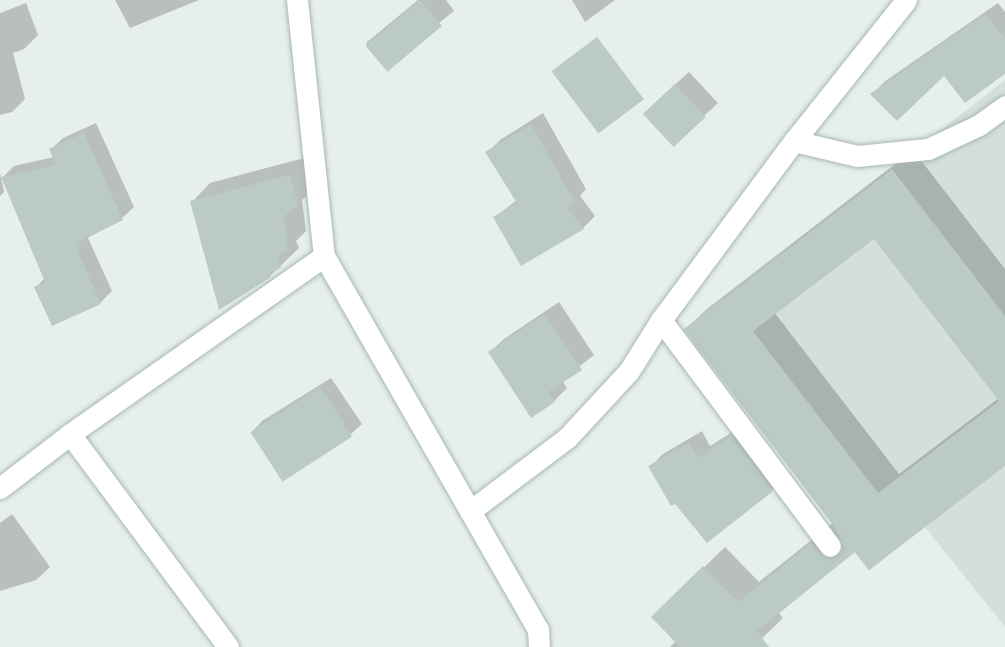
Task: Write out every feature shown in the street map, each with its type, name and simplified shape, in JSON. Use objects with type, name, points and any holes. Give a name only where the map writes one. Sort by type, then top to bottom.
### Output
[{"type":"street","points":[[297,0],[324,256],[538,629],[539,647]]},
{"type":"street","points":[[470,511],[567,438],[629,371],[661,320],[793,141],[906,0]]},
{"type":"street","points":[[793,141],[857,156],[929,149],[979,125],[1005,106]]},
{"type":"street","points":[[0,488],[70,434],[324,256]]},
{"type":"street","points":[[661,320],[830,546]]},
{"type":"street","points":[[70,434],[229,647]]},
{"type":"shaded area","points":[[1005,80],[1005,627],[924,526],[869,571],[683,330]]},
{"type":"building","points":[[420,0],[442,26],[387,72],[366,46]]},
{"type":"building","points":[[985,14],[1005,39],[1005,74],[965,103],[944,76],[897,121],[870,94]]},
{"type":"building","points":[[597,37],[644,99],[598,134],[551,71]]},
{"type":"building","points":[[675,84],[706,117],[674,147],[643,114]]},
{"type":"building","points":[[531,124],[575,203],[567,207],[584,229],[521,266],[493,217],[517,203],[485,152]]},
{"type":"building","points":[[84,133],[123,220],[78,242],[81,248],[77,250],[101,304],[52,326],[34,287],[45,282],[1,177],[56,165],[49,149]]},
{"type":"building","points":[[892,169],[1005,316],[1005,466],[869,570],[855,552],[757,631],[769,647],[680,647],[651,617],[703,566],[738,602],[811,543],[820,554],[831,559],[838,556],[843,545],[833,525],[684,329]],"holes":[[[874,239],[999,401],[878,493],[753,331]]]},
{"type":"building","points":[[290,175],[298,206],[284,216],[288,251],[277,256],[281,268],[268,273],[271,277],[219,310],[190,201]]},
{"type":"building","points":[[545,314],[582,370],[548,392],[555,402],[531,418],[488,352]]},
{"type":"building","points":[[320,387],[352,436],[283,482],[250,432]]},
{"type":"building","points":[[731,436],[773,491],[707,543],[675,504],[671,506],[648,466],[689,443],[697,458]]}]
